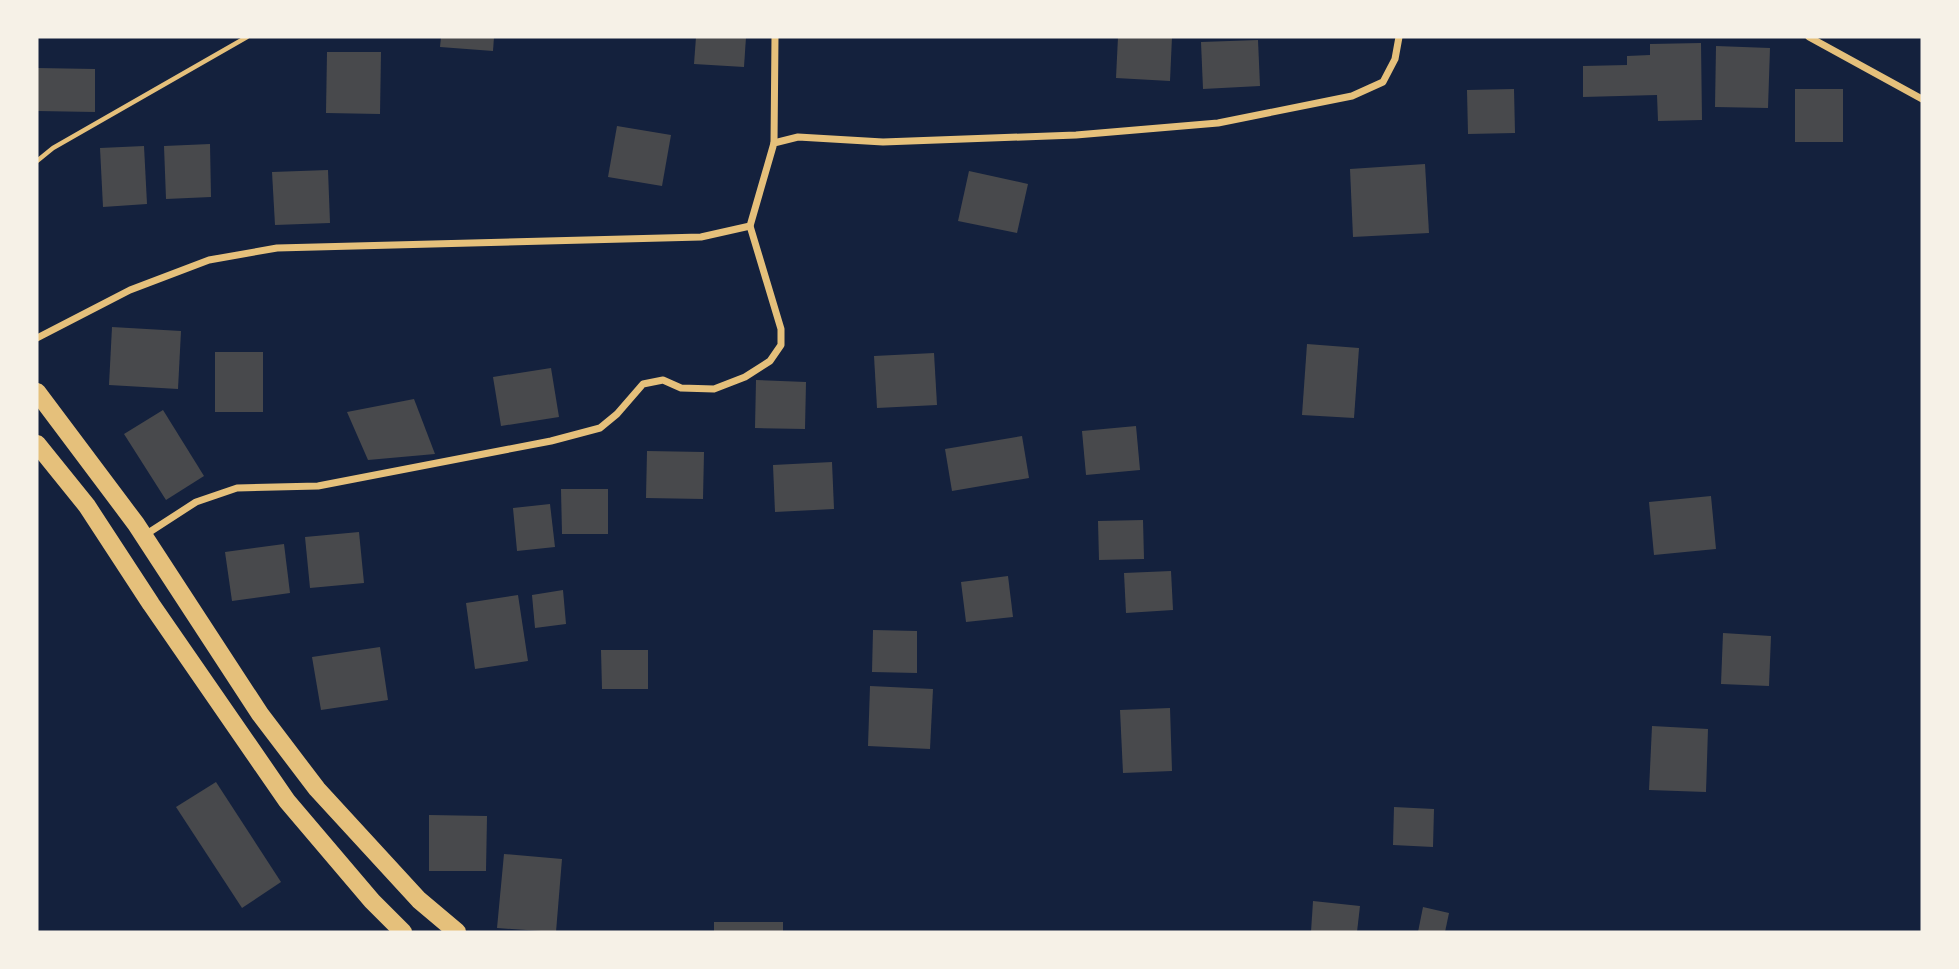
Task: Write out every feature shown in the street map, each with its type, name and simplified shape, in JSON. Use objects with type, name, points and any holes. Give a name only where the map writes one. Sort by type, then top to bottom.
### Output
[{"type":"main road","points":[[37,393],[143,536],[260,714],[317,789],[410,891],[457,932]]},
{"type":"main road","points":[[37,443],[87,506],[150,604],[287,800],[372,901],[403,932]]},
{"type":"street","points":[[143,536],[195,502],[237,488],[318,486],[551,441],[600,428],[617,414],[643,384],[663,380],[681,388],[713,389],[745,377],[770,361],[781,345],[781,329],[750,226],[774,142],[775,37]]},
{"type":"street","points":[[774,142],[797,137],[883,142],[1076,135],[1218,123],[1352,96],[1383,82],[1395,59],[1399,37]]},
{"type":"street","points":[[1810,37],[1922,99]]},
{"type":"street","points":[[37,338],[130,290],[209,260],[277,248],[701,237],[750,226]]},
{"type":"path","points":[[37,161],[53,148],[247,37]]},
{"type":"building","points":[[441,37],[494,37],[493,51],[440,47]]},
{"type":"building","points":[[696,37],[746,37],[744,67],[694,64]]},
{"type":"building","points":[[1118,37],[1172,37],[1170,81],[1116,78]]},
{"type":"building","points":[[1258,40],[1260,86],[1203,89],[1201,42]]},
{"type":"building","points":[[1701,43],[1702,120],[1658,121],[1657,95],[1583,97],[1583,66],[1627,65],[1627,56],[1650,55],[1650,44]]},
{"type":"building","points":[[1716,46],[1770,48],[1768,108],[1715,107]]},
{"type":"building","points":[[327,52],[381,52],[380,114],[326,113]]},
{"type":"building","points":[[37,68],[95,69],[95,112],[37,111]]},
{"type":"building","points":[[1514,89],[1515,133],[1468,134],[1467,90]]},
{"type":"building","points":[[1795,89],[1843,89],[1843,142],[1795,142]]},
{"type":"building","points":[[617,126],[671,135],[662,186],[608,177]]},
{"type":"building","points":[[210,144],[211,197],[166,199],[164,146]]},
{"type":"building","points":[[144,146],[147,204],[103,207],[100,148]]},
{"type":"building","points":[[1425,164],[1429,233],[1353,237],[1350,169]]},
{"type":"building","points":[[328,170],[330,223],[275,225],[272,172]]},
{"type":"building","points":[[969,171],[1028,184],[1017,233],[958,221]]},
{"type":"building","points":[[112,327],[181,331],[178,389],[109,385]]},
{"type":"building","points":[[1307,344],[1359,348],[1354,418],[1302,415]]},
{"type":"building","points":[[215,352],[263,352],[263,412],[215,412]]},
{"type":"building","points":[[934,353],[937,405],[877,408],[874,356]]},
{"type":"building","points":[[551,368],[559,417],[501,426],[493,377]]},
{"type":"building","points":[[756,380],[806,382],[805,429],[755,428]]},
{"type":"building","points":[[414,399],[435,454],[368,460],[347,412]]},
{"type":"building","points":[[163,410],[204,476],[166,500],[124,434]]},
{"type":"building","points":[[1136,426],[1140,470],[1086,475],[1082,431]]},
{"type":"building","points":[[1022,436],[1029,478],[952,491],[945,449]]},
{"type":"building","points":[[647,451],[704,452],[703,499],[646,498]]},
{"type":"building","points":[[832,462],[834,509],[775,512],[773,465]]},
{"type":"building","points":[[561,489],[608,489],[608,534],[562,534]]},
{"type":"building","points":[[1711,496],[1716,549],[1654,555],[1649,502]]},
{"type":"building","points":[[550,504],[555,547],[517,551],[513,508]]},
{"type":"building","points":[[1143,520],[1144,559],[1099,560],[1098,521]]},
{"type":"building","points":[[359,532],[364,583],[310,588],[305,537]]},
{"type":"building","points":[[284,544],[290,593],[232,601],[225,552]]},
{"type":"building","points":[[1171,571],[1173,610],[1126,613],[1124,573]]},
{"type":"building","points":[[1008,576],[1013,617],[966,622],[961,582]]},
{"type":"building","points":[[563,590],[566,624],[535,628],[532,595]]},
{"type":"building","points":[[518,595],[528,661],[475,669],[466,603]]},
{"type":"building","points":[[873,630],[917,631],[917,673],[872,672]]},
{"type":"building","points":[[1723,633],[1771,636],[1769,686],[1721,684]]},
{"type":"building","points":[[380,647],[388,700],[321,710],[312,657]]},
{"type":"building","points":[[601,650],[648,650],[648,689],[602,689]]},
{"type":"building","points":[[870,686],[933,689],[930,749],[868,746]]},
{"type":"building","points":[[1170,708],[1172,771],[1123,773],[1120,710]]},
{"type":"building","points":[[1652,726],[1708,729],[1706,792],[1649,790]]},
{"type":"building","points":[[216,782],[281,882],[242,908],[176,807]]},
{"type":"building","points":[[1394,807],[1434,809],[1433,847],[1393,845]]},
{"type":"building","points":[[429,815],[487,816],[486,871],[429,871]]},
{"type":"building","points":[[504,854],[562,859],[556,932],[497,928]]},
{"type":"building","points":[[1313,901],[1360,906],[1357,932],[1311,932]]},
{"type":"building","points":[[1423,907],[1449,913],[1445,932],[1418,932]]},
{"type":"building","points":[[714,922],[783,922],[783,932],[714,932]]}]
